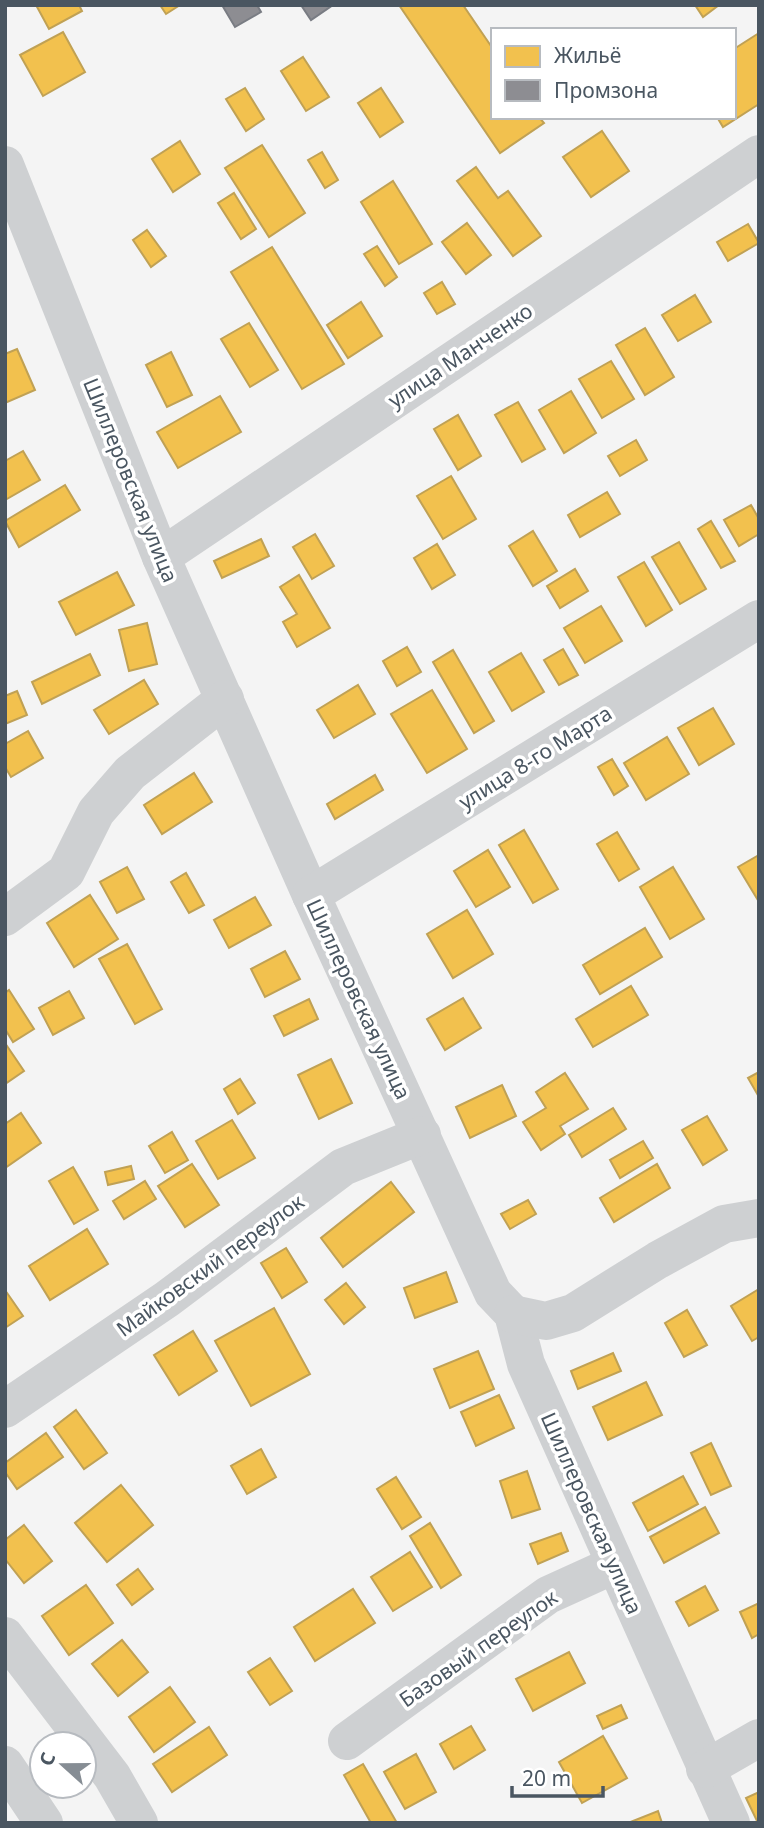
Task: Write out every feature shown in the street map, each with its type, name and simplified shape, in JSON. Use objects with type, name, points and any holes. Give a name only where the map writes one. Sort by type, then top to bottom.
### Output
[{"type":"street","name":"улица Манченко","points":[[161,557],[759,153]]},
{"type":"street","name":"Шиллеровская улица","points":[[7,173],[161,557],[311,895],[493,1293],[513,1314],[526,1364],[731,1823]]},
{"type":"street","name":"улица 8-го Марта","points":[[311,895],[759,620]]},
{"type":"street","points":[[5,917],[66,872],[96,812],[130,773],[225,699]]},
{"type":"street","name":"Майковский переулок","points":[[5,1409],[167,1299],[342,1167],[422,1135]]},
{"type":"street","points":[[513,1314],[546,1321],[573,1313],[658,1260],[724,1224],[759,1218]]},
{"type":"street","name":"Базовый переулок","points":[[346,1741],[548,1595],[614,1565]]},
{"type":"street","points":[[5,1636],[112,1776],[139,1823]]},
{"type":"street","points":[[705,1769],[759,1738]]},
{"type":"street","points":[[5,1765],[44,1823]]},
{"type":"building: Жильё","points":[[36,5],[79,5],[82,11],[49,29]]},
{"type":"building: Жильё","points":[[160,5],[180,5],[166,14]]},
{"type":"building: Жильё","points":[[399,5],[463,5],[491,46],[491,119],[541,119],[544,123],[500,153]]},
{"type":"building: Жильё","points":[[695,5],[719,5],[703,17]]},
{"type":"building: Жильё","points":[[63,32],[85,72],[43,96],[20,55]]},
{"type":"building: Жильё","points":[[759,33],[759,104],[736,119],[736,48]]},
{"type":"building: Жильё","points":[[303,57],[329,97],[306,111],[281,71]]},
{"type":"building: Жильё","points":[[245,88],[264,119],[246,131],[226,99]]},
{"type":"building: Жильё","points":[[381,88],[403,122],[380,137],[358,103]]},
{"type":"building: Жильё","points":[[718,119],[736,119],[723,127]]},
{"type":"building: Жильё","points":[[602,131],[629,171],[591,197],[563,157]]},
{"type":"building: Жильё","points":[[180,141],[200,174],[173,192],[152,159]]},
{"type":"building: Жильё","points":[[262,145],[305,213],[269,237],[225,168]]},
{"type":"building: Жильё","points":[[322,152],[338,180],[325,188],[308,160]]},
{"type":"building: Жильё","points":[[476,167],[498,198],[508,191],[541,236],[513,256],[457,181]]},
{"type":"building: Жильё","points":[[393,181],[432,244],[399,264],[361,202]]},
{"type":"building: Жильё","points":[[234,193],[256,229],[241,239],[218,203]]},
{"type":"building: Жильё","points":[[467,223],[491,255],[466,274],[442,242]]},
{"type":"building: Жильё","points":[[748,224],[759,243],[728,261],[717,242]]},
{"type":"building: Жильё","points":[[147,230],[166,256],[151,267],[133,240]]},
{"type":"building: Жильё","points":[[377,246],[397,277],[385,286],[364,254]]},
{"type":"building: Жильё","points":[[272,247],[344,364],[302,389],[231,272]]},
{"type":"building: Жильё","points":[[442,282],[455,304],[437,314],[424,293]]},
{"type":"building: Жильё","points":[[695,295],[711,322],[678,341],[662,315]]},
{"type":"building: Жильё","points":[[361,302],[382,336],[348,358],[327,325]]},
{"type":"building: Жильё","points":[[249,323],[278,370],[250,387],[221,339]]},
{"type":"building: Жильё","points":[[645,328],[674,377],[645,395],[616,345]]},
{"type":"building: Жильё","points":[[17,349],[35,390],[5,403],[5,354]]},
{"type":"building: Жильё","points":[[171,352],[192,395],[167,407],[146,365]]},
{"type":"building: Жильё","points":[[611,361],[634,399],[602,418],[579,379]]},
{"type":"building: Жильё","points":[[571,391],[596,433],[564,453],[539,410]]},
{"type":"building: Жильё","points":[[220,396],[241,432],[178,468],[157,432]]},
{"type":"building: Жильё","points":[[518,402],[545,449],[522,462],[495,415]]},
{"type":"building: Жильё","points":[[458,415],[481,456],[458,470],[434,429]]},
{"type":"building: Жильё","points":[[636,440],[647,460],[620,476],[608,456]]},
{"type":"building: Жильё","points":[[23,451],[40,480],[5,500],[5,461]]},
{"type":"building: Жильё","points":[[451,476],[476,519],[443,539],[417,496]]},
{"type":"building: Жильё","points":[[65,485],[80,510],[19,547],[5,521]]},
{"type":"building: Жильё","points":[[607,492],[620,514],[580,537],[568,515]]},
{"type":"building: Жильё","points":[[751,505],[759,519],[759,534],[739,546],[724,520]]},
{"type":"building: Жильё","points":[[711,521],[735,561],[721,568],[698,529]]},
{"type":"building: Жильё","points":[[533,531],[557,571],[533,586],[509,546]]},
{"type":"building: Жильё","points":[[315,534],[334,566],[312,579],[293,547]]},
{"type":"building: Жильё","points":[[261,539],[269,556],[222,578],[214,561]]},
{"type":"building: Жильё","points":[[679,542],[706,589],[680,604],[652,557]]},
{"type":"building: Жильё","points":[[437,544],[455,575],[432,589],[414,558]]},
{"type":"building: Жильё","points":[[644,562],[672,610],[646,626],[618,577]]},
{"type":"building: Жильё","points":[[575,569],[588,591],[560,608],[547,586]]},
{"type":"building: Жильё","points":[[117,572],[134,605],[76,635],[59,602]]},
{"type":"building: Жильё","points":[[299,575],[330,628],[297,647],[283,622],[297,614],[280,587]]},
{"type":"building: Жильё","points":[[601,606],[622,641],[585,663],[564,628]]},
{"type":"building: Жильё","points":[[147,623],[157,664],[129,671],[119,630]]},
{"type":"building: Жильё","points":[[407,647],[421,672],[397,686],[383,661]]},
{"type":"building: Жильё","points":[[563,649],[578,675],[559,685],[544,660]]},
{"type":"building: Жильё","points":[[453,650],[494,721],[474,733],[433,662]]},
{"type":"building: Жильё","points":[[521,653],[544,692],[512,711],[489,672]]},
{"type":"building: Жильё","points":[[90,654],[100,675],[42,704],[32,682]]},
{"type":"building: Жильё","points":[[144,680],[158,704],[109,734],[94,710]]},
{"type":"building: Жильё","points":[[358,685],[375,714],[334,738],[317,710]]},
{"type":"building: Жильё","points":[[432,690],[467,749],[427,773],[391,714]]},
{"type":"building: Жильё","points":[[17,691],[27,715],[5,724],[5,696]]},
{"type":"building: Жильё","points":[[713,708],[734,744],[699,765],[678,728]]},
{"type":"building: Жильё","points":[[28,731],[43,758],[11,777],[5,767],[5,744]]},
{"type":"building: Жильё","points":[[667,737],[689,774],[646,800],[624,763]]},
{"type":"building: Жильё","points":[[612,759],[628,786],[614,795],[598,767]]},
{"type":"building: Жильё","points":[[194,773],[212,802],[162,834],[144,805]]},
{"type":"building: Жильё","points":[[375,775],[383,790],[335,819],[327,804]]},
{"type":"building: Жильё","points":[[524,830],[558,889],[533,903],[499,845]]},
{"type":"building: Жильё","points":[[617,832],[639,869],[619,881],[597,844]]},
{"type":"building: Жильё","points":[[488,850],[510,887],[476,907],[454,871]]},
{"type":"building: Жильё","points":[[759,855],[759,902],[738,867]]},
{"type":"building: Жильё","points":[[127,867],[144,899],[117,913],[100,882]]},
{"type":"building: Жильё","points":[[673,867],[704,919],[670,939],[640,887]]},
{"type":"building: Жильё","points":[[186,873],[204,905],[189,913],[171,882]]},
{"type":"building: Жильё","points":[[90,895],[118,939],[74,967],[47,923]]},
{"type":"building: Жильё","points":[[255,897],[271,925],[229,948],[214,920]]},
{"type":"building: Жильё","points":[[467,910],[493,954],[453,978],[427,934]]},
{"type":"building: Жильё","points":[[645,928],[662,957],[600,994],[583,965]]},
{"type":"building: Жильё","points":[[127,944],[162,1009],[135,1024],[99,959]]},
{"type":"building: Жильё","points":[[285,951],[300,979],[265,997],[251,969]]},
{"type":"building: Жильё","points":[[631,986],[648,1015],[593,1047],[576,1019]]},
{"type":"building: Жильё","points":[[9,990],[34,1029],[13,1042],[5,1029],[5,993]]},
{"type":"building: Жильё","points":[[69,991],[84,1018],[53,1035],[39,1008]]},
{"type":"building: Жильё","points":[[463,998],[481,1028],[445,1050],[427,1019]]},
{"type":"building: Жильё","points":[[309,999],[318,1019],[284,1036],[274,1016]]},
{"type":"building: Жильё","points":[[5,1043],[24,1071],[5,1084]]},
{"type":"building: Жильё","points":[[331,1059],[352,1103],[319,1119],[298,1075]]},
{"type":"building: Жильё","points":[[759,1072],[759,1097],[748,1078]]},
{"type":"building: Жильё","points":[[565,1073],[588,1109],[560,1126],[565,1134],[541,1150],[523,1122],[546,1108],[536,1092]]},
{"type":"building: Жильё","points":[[240,1079],[255,1103],[238,1114],[224,1089]]},
{"type":"building: Жильё","points":[[502,1085],[516,1116],[470,1138],[456,1107]]},
{"type":"building: Жильё","points":[[613,1108],[626,1129],[582,1157],[569,1135]]},
{"type":"building: Жильё","points":[[21,1113],[41,1143],[5,1168],[5,1124]]},
{"type":"building: Жильё","points":[[707,1116],[727,1150],[703,1165],[682,1130]]},
{"type":"building: Жильё","points":[[232,1120],[255,1158],[218,1179],[196,1141]]},
{"type":"building: Жильё","points":[[172,1132],[188,1160],[165,1173],[149,1146]]},
{"type":"building: Жильё","points":[[643,1141],[653,1158],[620,1178],[610,1160]]},
{"type":"building: Жильё","points":[[192,1164],[219,1205],[185,1227],[158,1186]]},
{"type":"building: Жильё","points":[[657,1164],[670,1188],[614,1222],[600,1198]]},
{"type":"building: Жильё","points":[[131,1166],[134,1179],[108,1185],[105,1172]]},
{"type":"building: Жильё","points":[[73,1167],[98,1210],[74,1224],[49,1181]]},
{"type":"building: Жильё","points":[[145,1181],[156,1199],[124,1219],[113,1201]]},
{"type":"building: Жильё","points":[[391,1182],[414,1212],[343,1267],[321,1238]]},
{"type":"building: Жильё","points":[[528,1200],[536,1214],[510,1229],[501,1214]]},
{"type":"building: Жильё","points":[[87,1229],[108,1264],[50,1300],[29,1266]]},
{"type":"building: Жильё","points":[[286,1248],[307,1282],[282,1298],[261,1263]]},
{"type":"building: Жильё","points":[[446,1272],[457,1302],[415,1318],[404,1288]]},
{"type":"building: Жильё","points":[[346,1283],[365,1307],[344,1324],[325,1300]]},
{"type":"building: Жильё","points":[[759,1289],[759,1337],[752,1341],[731,1306]]},
{"type":"building: Жильё","points":[[5,1290],[23,1316],[5,1328]]},
{"type":"building: Жильё","points":[[274,1308],[310,1374],[251,1406],[215,1341]]},
{"type":"building: Жильё","points":[[687,1310],[707,1345],[684,1357],[665,1323]]},
{"type":"building: Жильё","points":[[193,1331],[217,1371],[179,1395],[154,1355]]},
{"type":"building: Жильё","points":[[478,1351],[494,1389],[450,1408],[434,1369]]},
{"type":"building: Жильё","points":[[613,1353],[621,1371],[578,1389],[571,1371]]},
{"type":"building: Жильё","points":[[646,1382],[662,1415],[608,1440],[593,1407]]},
{"type":"building: Жильё","points":[[499,1395],[514,1428],[476,1446],[461,1412]]},
{"type":"building: Жильё","points":[[76,1410],[107,1453],[84,1469],[54,1427]]},
{"type":"building: Жильё","points":[[46,1433],[63,1457],[17,1489],[5,1472],[5,1463]]},
{"type":"building: Жильё","points":[[711,1443],[731,1486],[711,1495],[691,1453]]},
{"type":"building: Жильё","points":[[261,1449],[276,1477],[247,1494],[231,1466]]},
{"type":"building: Жильё","points":[[527,1471],[540,1509],[512,1518],[500,1481]]},
{"type":"building: Жильё","points":[[683,1476],[698,1504],[648,1531],[633,1503]]},
{"type":"building: Жильё","points":[[396,1477],[421,1517],[402,1529],[377,1489]]},
{"type":"building: Жильё","points":[[121,1485],[153,1525],[107,1562],[75,1523]]},
{"type":"building: Жильё","points":[[705,1507],[719,1533],[664,1563],[650,1537]]},
{"type":"building: Жильё","points":[[430,1523],[461,1575],[441,1588],[410,1536]]},
{"type":"building: Жильё","points":[[24,1525],[52,1561],[24,1583],[5,1559],[5,1540]]},
{"type":"building: Жильё","points":[[561,1533],[568,1551],[538,1564],[530,1544]]},
{"type":"building: Жильё","points":[[410,1552],[432,1587],[393,1611],[371,1577]]},
{"type":"building: Жильё","points":[[138,1569],[153,1589],[132,1605],[117,1585]]},
{"type":"building: Жильё","points":[[86,1585],[113,1623],[69,1655],[42,1616]]},
{"type":"building: Жильё","points":[[705,1586],[718,1610],[689,1626],[676,1602]]},
{"type":"building: Жильё","points":[[353,1589],[375,1623],[315,1661],[294,1627]]},
{"type":"building: Жильё","points":[[759,1603],[759,1634],[752,1638],[740,1612]]},
{"type":"building: Жильё","points":[[122,1640],[148,1672],[118,1696],[92,1664]]},
{"type":"building: Жильё","points":[[569,1652],[585,1683],[533,1711],[516,1679]]},
{"type":"building: Жильё","points":[[270,1658],[292,1691],[270,1705],[248,1672]]},
{"type":"building: Жильё","points":[[170,1687],[195,1722],[154,1752],[129,1717]]},
{"type":"building: Жильё","points":[[621,1705],[627,1718],[603,1729],[597,1716]]},
{"type":"building: Жильё","points":[[471,1726],[485,1750],[454,1769],[440,1744]]},
{"type":"building: Жильё","points":[[209,1727],[227,1755],[172,1792],[153,1764]]},
{"type":"building: Жильё","points":[[603,1736],[627,1778],[582,1803],[559,1762]]},
{"type":"building: Жильё","points":[[416,1754],[436,1792],[405,1809],[384,1772]]},
{"type":"building: Жильё","points":[[363,1764],[397,1823],[371,1823],[344,1775]]},
{"type":"building: Жильё","points":[[759,1792],[759,1823],[758,1823],[746,1798]]},
{"type":"building: Жильё","points":[[658,1811],[662,1823],[628,1823]]},
{"type":"building: Промзона","points":[[222,5],[257,5],[261,12],[235,27]]},
{"type":"building: Промзона","points":[[301,5],[333,5],[311,20]]}]
